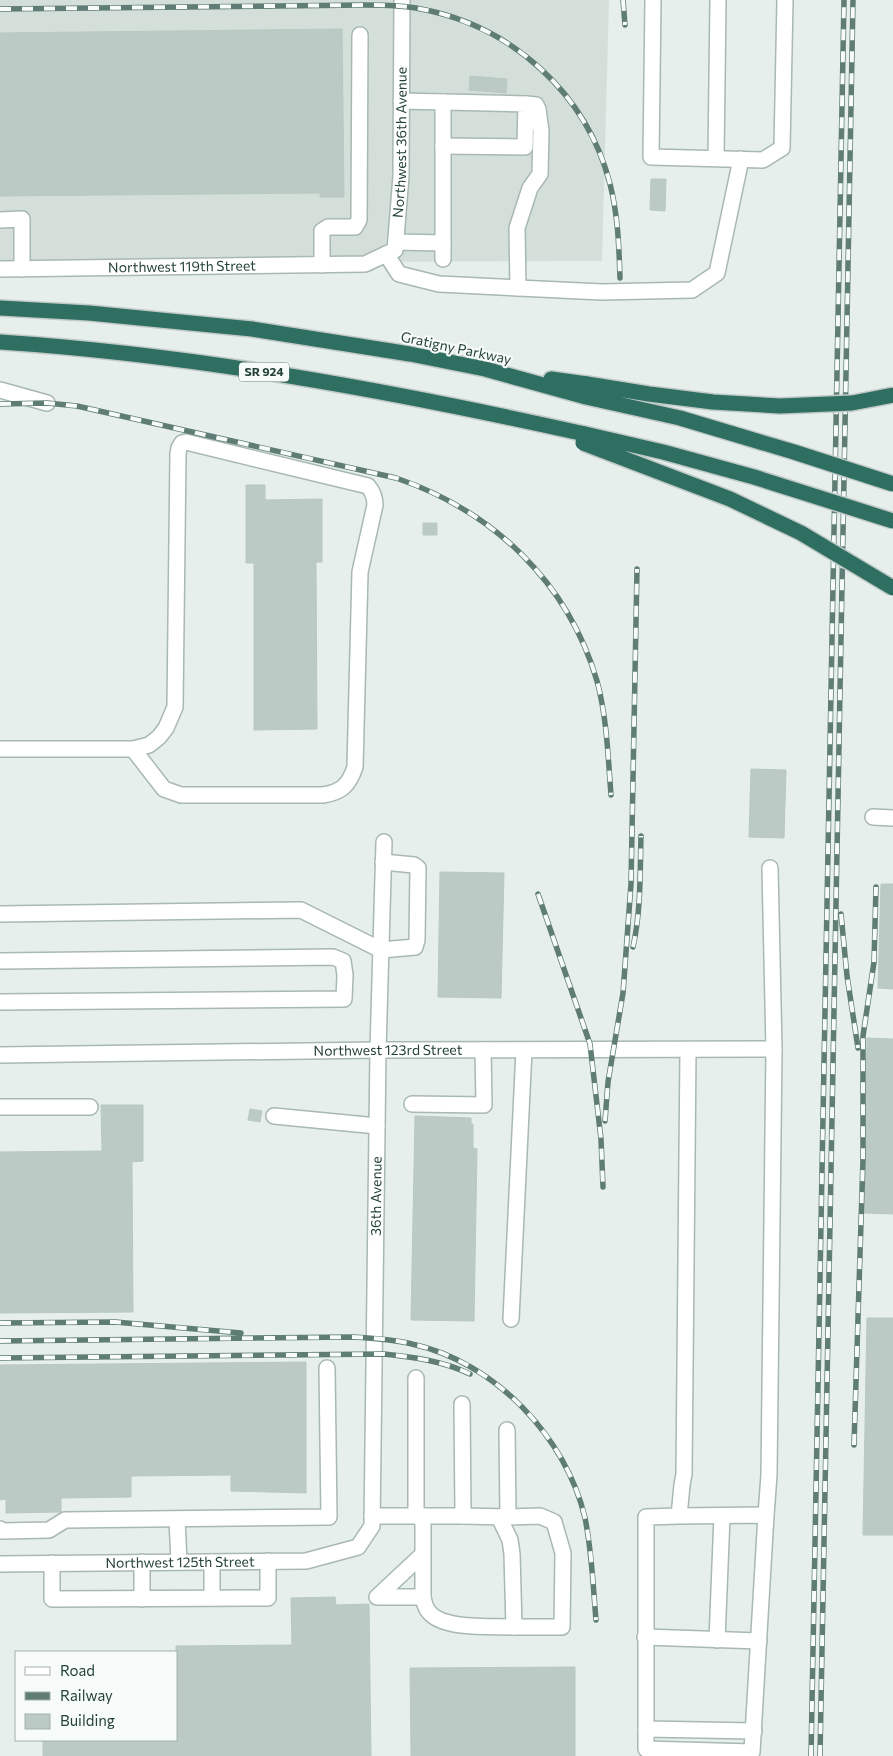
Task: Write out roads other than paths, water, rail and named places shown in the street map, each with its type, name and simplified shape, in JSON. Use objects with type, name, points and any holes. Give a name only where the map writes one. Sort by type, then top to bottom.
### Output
[{"type":"highway","name":"Gratigny Parkway","points":[[0,308],[89,313],[252,330],[410,354],[587,391],[794,452],[893,484]]},
{"type":"highway","name":"SR 924","points":[[0,342],[58,346],[226,365],[389,393],[526,421],[584,438]]},
{"type":"highway","points":[[587,391],[780,406],[852,403],[893,396]]},
{"type":"highway","points":[[584,438],[664,452],[754,477],[893,521]]},
{"type":"highway","points":[[584,438],[730,498],[801,532],[893,588]]},
{"type":"street","name":"Northwest 36th Avenue","points":[[396,242],[400,176],[402,0]]},
{"type":"street","points":[[653,0],[651,157],[763,160],[782,148],[785,0]]},
{"type":"street","points":[[716,158],[718,0]]},
{"type":"street","points":[[322,264],[322,231],[328,227],[355,227],[359,220],[360,35]]},
{"type":"street","points":[[401,101],[536,105],[541,131],[540,174],[530,188],[517,228],[518,288]]},
{"type":"street","points":[[443,102],[443,259]]},
{"type":"street","points":[[443,146],[525,147],[526,104]]},
{"type":"street","points":[[443,243],[396,242],[395,250],[386,254],[399,274],[439,284],[602,292],[692,290],[717,273],[741,159]]},
{"type":"street","points":[[0,220],[22,219],[22,269]]},
{"type":"street","name":"Northwest 119th Street","points":[[0,269],[365,264],[386,254]]},
{"type":"street","points":[[0,390],[47,403]]},
{"type":"street","points":[[0,750],[133,749],[150,745],[166,728],[175,706],[178,454],[182,443],[186,442],[368,486],[375,499],[375,505],[360,572],[355,768],[348,784],[341,791],[323,795],[181,795],[164,789],[133,749]]},
{"type":"street","points":[[874,817],[893,818]]},
{"type":"street","name":"36th Avenue","points":[[358,1547],[372,1526],[378,1050],[384,842]]},
{"type":"street","points":[[0,914],[301,910],[381,950],[415,947],[417,940],[418,868],[414,864],[383,862]]},
{"type":"street","points":[[766,1515],[646,1517],[646,1749],[752,1752],[769,1475],[774,1049],[770,868]]},
{"type":"street","points":[[0,961],[333,957],[343,961],[345,975],[344,999],[0,1002]]},
{"type":"street","name":"Northwest 123rd Street","points":[[0,1055],[378,1050],[774,1049]]},
{"type":"street","points":[[412,1104],[484,1105],[483,1050]]},
{"type":"street","points":[[511,1319],[524,1050]]},
{"type":"street","points":[[679,1516],[684,1474],[688,1050]]},
{"type":"street","points":[[0,1107],[90,1106]]},
{"type":"street","points":[[274,1116],[377,1126]]},
{"type":"street","points":[[0,1529],[2,1531],[49,1530],[64,1520],[329,1517],[327,1368]]},
{"type":"street","points":[[372,1516],[419,1516],[463,1516],[504,1517],[540,1516],[554,1522],[563,1553],[562,1627],[450,1624],[428,1612],[423,1598],[419,1516],[416,1378]]},
{"type":"street","points":[[462,1404],[463,1516]]},
{"type":"street","points":[[507,1430],[504,1517],[512,1554],[514,1627]]},
{"type":"street","points":[[717,1640],[722,1516]]},
{"type":"street","points":[[177,1519],[179,1562]]},
{"type":"street","name":"Northwest 125th Street","points":[[0,1564],[306,1560],[358,1547]]},
{"type":"street","points":[[422,1554],[377,1597],[423,1598]]},
{"type":"street","points":[[52,1563],[52,1599],[268,1598],[268,1561]]},
{"type":"street","points":[[142,1562],[142,1599]]},
{"type":"street","points":[[212,1562],[212,1598]]},
{"type":"street","points":[[645,1637],[759,1641]]},
{"type":"street","points":[[646,1729],[754,1731]]},
{"type":"railway","points":[[623,0],[625,25]]},
{"type":"railway","points":[[811,1756],[844,0]]},
{"type":"railway","points":[[820,1756],[853,0]]},
{"type":"railway","points":[[0,9],[392,6],[421,9],[454,18],[486,31],[515,48],[541,69],[564,94],[584,121],[599,151],[613,196],[619,243],[620,278]]},
{"type":"railway","points":[[0,404],[47,403],[77,406],[396,478],[431,492],[464,510],[495,531],[522,555],[546,582],[567,612],[584,645],[597,681],[607,738],[611,795]]},
{"type":"railway","points":[[605,1121],[608,1082],[623,993],[631,884],[637,569]]},
{"type":"railway","points":[[633,947],[639,906],[641,836]]},
{"type":"railway","points":[[854,1445],[863,1159],[863,1036],[874,962],[876,887]]},
{"type":"railway","points":[[538,894],[590,1044],[601,1139],[603,1187]]},
{"type":"railway","points":[[841,914],[847,976],[858,1048]]},
{"type":"railway","points":[[0,1323],[115,1322],[241,1333]]},
{"type":"railway","points":[[0,1341],[352,1337],[397,1341],[442,1353],[471,1367],[498,1386],[522,1407],[544,1432],[562,1459],[576,1488],[585,1518],[591,1556],[596,1620]]},
{"type":"railway","points":[[0,1358],[384,1354],[439,1363],[470,1374]]}]
